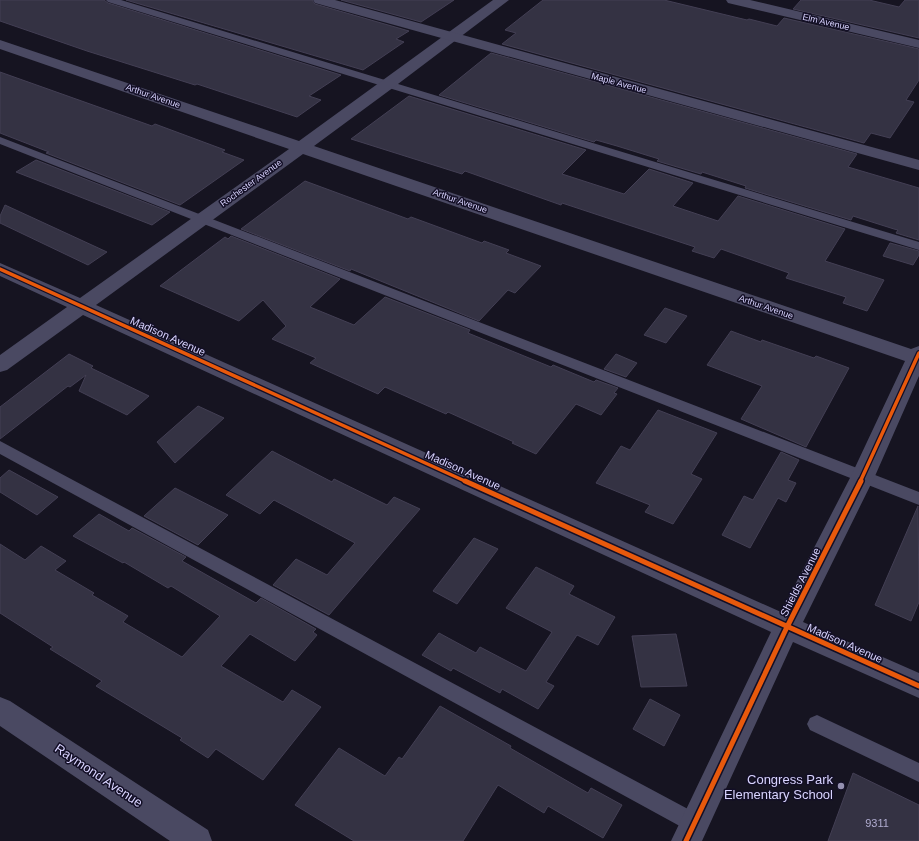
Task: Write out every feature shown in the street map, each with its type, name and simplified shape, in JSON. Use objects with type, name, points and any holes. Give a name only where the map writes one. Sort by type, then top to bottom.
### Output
[{"type":"street","name":"Maple Avenue","points":[[320,0],[919,165]]},
{"type":"street","name":"Rochester Avenue","points":[[0,365],[389,84],[502,0]]},
{"type":"street","name":"Elm Avenue","points":[[733,0],[919,44]]},
{"type":"street","name":"Arthur Avenue","points":[[0,44],[918,357]]},
{"type":"street","name":"Madison Avenue","points":[[0,269],[919,686]]},
{"type":"street","name":"Shields Avenue","points":[[690,832],[787,627],[863,476],[918,357]]},
{"type":"street","name":"Raymond Avenue","points":[[0,710],[197,841]]},
{"type":"lane","points":[[111,0],[919,246]]},
{"type":"lane","points":[[0,140],[919,499]]},
{"type":"lane","points":[[0,447],[690,832]]},
{"type":"lane","points":[[817,724],[919,773]]},
{"type":"building","points":[[0,0],[104,0],[108,3],[341,75],[309,96],[321,100],[297,117],[197,84],[195,85],[87,51],[0,21]]},
{"type":"building","points":[[126,0],[312,0],[315,4],[409,31],[396,39],[404,42],[363,70]]},
{"type":"building","points":[[341,0],[454,0],[421,22]]},
{"type":"building","points":[[543,0],[664,0],[777,26],[784,18],[919,49],[919,80],[906,100],[914,102],[890,138],[871,133],[864,143],[502,44],[516,33],[505,30]]},
{"type":"building","points":[[801,0],[869,0],[899,7],[905,0],[919,0],[919,38],[793,9]]},
{"type":"building","points":[[491,53],[857,154],[848,167],[919,188],[919,240],[896,233],[898,230],[853,216],[851,220],[745,188],[746,186],[702,172],[701,174],[657,161],[659,159],[617,146],[596,140],[594,142],[439,95]]},
{"type":"building","points":[[0,72],[152,126],[155,124],[225,150],[222,152],[244,160],[180,205],[46,153],[49,152],[0,133]]},
{"type":"building","points":[[409,96],[586,150],[562,174],[624,194],[649,169],[693,183],[673,206],[718,221],[738,196],[845,229],[825,261],[884,280],[867,311],[843,303],[846,297],[786,278],[789,273],[721,249],[714,258],[692,251],[695,247],[562,203],[561,205],[465,171],[462,174],[351,139]]},
{"type":"building","points":[[36,160],[170,212],[152,225],[16,172]]},
{"type":"building","points":[[305,181],[408,219],[411,217],[482,243],[484,241],[509,250],[506,253],[541,266],[515,293],[508,290],[479,321],[351,269],[350,271],[241,229]]},
{"type":"building","points":[[5,205],[107,252],[88,265],[0,223],[0,216]]},
{"type":"building","points":[[231,236],[340,279],[310,307],[354,325],[385,297],[470,330],[468,333],[551,367],[553,365],[594,382],[596,380],[618,388],[614,393],[617,394],[601,415],[576,404],[536,454],[512,443],[514,442],[448,412],[446,414],[385,387],[378,394],[310,363],[316,358],[272,339],[286,326],[263,300],[239,321],[160,286],[225,237],[228,239]]},
{"type":"building","points":[[890,243],[919,251],[919,255],[913,265],[883,256]]},
{"type":"building","points":[[665,308],[687,316],[666,343],[644,335]]},
{"type":"building","points":[[731,331],[814,358],[816,356],[849,368],[806,447],[741,419],[762,386],[707,365]]},
{"type":"building","points":[[69,354],[93,366],[91,368],[149,396],[127,415],[79,391],[86,375],[70,387],[68,386],[0,439],[0,407]]},
{"type":"building","points":[[616,354],[637,363],[626,377],[604,369]]},
{"type":"building","points":[[198,406],[224,418],[175,463],[157,442]]},
{"type":"building","points":[[658,410],[717,433],[691,474],[702,479],[673,524],[645,512],[650,505],[596,483],[621,446],[630,450]]},
{"type":"building","points":[[272,451],[332,482],[334,479],[387,505],[394,497],[420,509],[329,615],[273,585],[296,559],[327,575],[355,543],[274,500],[260,514],[226,495]]},
{"type":"building","points":[[781,452],[799,460],[788,480],[796,483],[786,502],[778,498],[750,548],[722,535],[744,496],[753,500]]},
{"type":"building","points":[[9,470],[58,497],[37,515],[0,492],[0,478]]},
{"type":"building","points":[[175,488],[228,515],[198,545],[144,516]]},
{"type":"building","points":[[918,506],[919,602],[911,621],[875,605]]},
{"type":"building","points":[[99,514],[129,531],[132,528],[186,557],[182,561],[256,603],[261,598],[316,629],[313,632],[317,635],[295,661],[250,634],[221,666],[283,702],[292,690],[321,707],[263,780],[216,749],[208,758],[180,740],[182,738],[96,686],[102,681],[50,649],[53,647],[0,613],[0,544],[25,560],[41,546],[66,561],[55,570],[94,593],[92,595],[128,616],[123,622],[182,657],[220,616],[171,586],[168,588],[124,562],[123,563],[73,536]]},
{"type":"building","points":[[474,538],[498,549],[457,604],[433,591]]},
{"type":"building","points":[[536,567],[574,586],[569,594],[615,617],[598,645],[577,635],[546,682],[554,686],[538,709],[502,689],[500,693],[453,668],[451,671],[422,655],[439,633],[476,653],[480,647],[526,671],[552,632],[506,608]]},
{"type":"building","points":[[676,634],[687,686],[641,687],[632,636]]},
{"type":"building","points":[[650,699],[680,715],[664,746],[633,729]]},
{"type":"building","points":[[440,706],[511,746],[510,748],[588,793],[591,788],[622,805],[603,838],[548,806],[544,813],[498,785],[463,841],[354,841],[295,805],[339,748],[385,776],[399,757],[402,759]]},
{"type":"building","points":[[853,773],[919,805],[919,841],[828,841]]},
{"type":"cycle path","points":[[0,269],[919,686]]},
{"type":"cycle path","points":[[686,841],[787,627],[863,476],[919,353]]},
{"type":"place","name":"Congress Park Elementary School","points":[[841,786]]}]
